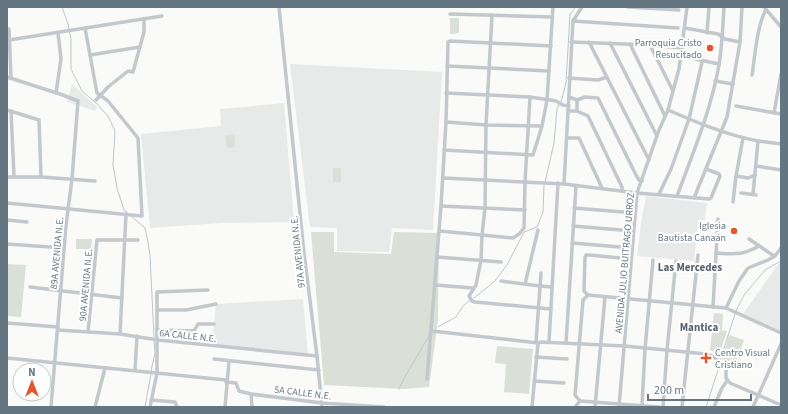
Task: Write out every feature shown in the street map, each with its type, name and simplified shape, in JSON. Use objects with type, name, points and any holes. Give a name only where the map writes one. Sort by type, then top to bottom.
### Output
[{"type":"street","name":"97A AVENIDA N.E.","points":[[279,7],[304,253],[322,405]]},
{"type":"street","points":[[444,150],[533,155],[548,100],[553,7]]},
{"type":"street","points":[[564,184],[573,21],[582,7]]},
{"type":"street","points":[[628,7],[679,10]]},
{"type":"street","name":"AVENIDA JULIO BUITRAGO URROZ","points":[[619,405],[637,192],[668,110],[681,56],[687,7]]},
{"type":"street","points":[[707,33],[709,7]]},
{"type":"street","points":[[677,196],[703,125],[715,81],[719,64],[724,7]]},
{"type":"street","points":[[694,198],[722,131],[726,117],[734,84],[740,42],[742,7]]},
{"type":"street","points":[[765,9],[781,27]]},
{"type":"street","points":[[752,74],[760,24],[765,9]]},
{"type":"street","points":[[450,14],[552,17]]},
{"type":"street","points":[[492,15],[486,125],[485,208],[481,260],[476,284],[469,296],[472,301],[475,302],[551,309]]},
{"type":"street","points":[[9,40],[162,16]]},
{"type":"street","points":[[96,100],[123,74],[128,71],[133,72],[144,32],[144,19]]},
{"type":"street","points":[[573,21],[678,28]]},
{"type":"street","points":[[7,203],[142,216],[138,138],[108,101],[97,93],[85,28]]},
{"type":"street","points":[[685,28],[718,34],[725,39],[740,42]]},
{"type":"street","points":[[9,30],[9,78],[56,93],[61,60],[58,33]]},
{"type":"street","points":[[427,379],[440,231],[446,122],[447,45],[450,41],[551,46]]},
{"type":"street","points":[[571,42],[650,45],[682,48]]},
{"type":"street","points":[[589,42],[649,160]]},
{"type":"street","points":[[610,43],[657,136]]},
{"type":"street","points":[[630,44],[665,116]]},
{"type":"street","points":[[650,45],[673,91]]},
{"type":"street","points":[[90,56],[140,47]]},
{"type":"street","points":[[681,56],[702,62],[719,64]]},
{"type":"street","points":[[659,194],[671,169],[689,119],[702,62]]},
{"type":"street","points":[[447,66],[549,71]]},
{"type":"street","points":[[774,113],[781,74]]},
{"type":"street","points":[[569,78],[598,80],[607,77]]},
{"type":"street","points":[[715,81],[734,84]]},
{"type":"street","name":"89A AVENIDA N.E.","points":[[51,407],[78,101],[56,93]]},
{"type":"street","points":[[446,93],[530,98],[548,100],[569,106]]},
{"type":"street","points":[[569,97],[577,100],[585,97],[598,98],[636,175],[639,180],[642,181]]},
{"type":"street","points":[[440,231],[513,238],[524,228],[530,98]]},
{"type":"street","points":[[577,100],[577,111]]},
{"type":"street","points":[[736,106],[781,114]]},
{"type":"street","points":[[14,176],[9,110],[39,120],[41,177]]},
{"type":"street","points":[[668,110],[703,125],[743,138],[781,144]]},
{"type":"street","points":[[568,111],[577,111],[588,116],[622,187],[622,190]]},
{"type":"street","points":[[446,122],[486,125],[542,126]]},
{"type":"street","points":[[567,138],[579,138],[602,188]]},
{"type":"street","points":[[733,202],[743,138]]},
{"type":"street","points":[[741,193],[755,195],[758,141]]},
{"type":"street","points":[[756,166],[781,170]]},
{"type":"street","points":[[443,178],[549,182],[709,199],[711,198],[720,175],[706,169]]},
{"type":"street","points":[[736,176],[748,178],[755,175]]},
{"type":"street","points":[[7,177],[41,177],[95,181]]},
{"type":"street","points":[[549,342],[558,183]]},
{"type":"street","points":[[566,343],[576,186]]},
{"type":"street","points":[[441,206],[525,210]]},
{"type":"street","points":[[574,208],[635,214]]},
{"type":"street","points":[[120,334],[126,214]]},
{"type":"street","points":[[713,307],[718,219]]},
{"type":"street","points":[[7,220],[27,222]]},
{"type":"street","points":[[573,226],[634,231]]},
{"type":"street","points":[[525,284],[538,230]]},
{"type":"street","points":[[125,239],[138,240]]},
{"type":"street","name":"90A AVENIDA N.E.","points":[[88,332],[97,240],[125,239]]},
{"type":"street","points":[[749,239],[774,256]]},
{"type":"street","points":[[572,243],[632,248]]},
{"type":"street","points":[[7,244],[64,248]]},
{"type":"street","points":[[716,253],[747,253],[759,246]]},
{"type":"street","points":[[726,308],[735,288],[748,268],[754,265],[762,264],[774,256],[781,248]]},
{"type":"street","points":[[588,296],[584,291],[586,255],[631,259]]},
{"type":"street","points":[[682,407],[698,255]]},
{"type":"street","points":[[437,257],[501,262]]},
{"type":"street","points":[[642,405],[645,349],[653,260]]},
{"type":"street","points":[[663,407],[671,302],[676,261]]},
{"type":"street","points":[[532,407],[541,273]]},
{"type":"street","points":[[501,281],[552,287]]},
{"type":"street","points":[[435,285],[474,288]]},
{"type":"street","points":[[30,288],[122,298]]},
{"type":"street","points":[[150,407],[158,340],[156,292],[208,290]]},
{"type":"street","points":[[659,407],[580,401],[575,395],[583,300],[588,296],[628,298],[726,308],[781,333]]},
{"type":"street","points":[[595,407],[605,297]]},
{"type":"street","points":[[157,310],[193,310],[199,307],[216,304]]},
{"type":"street","name":"6A CALLE N.E.","points":[[7,323],[317,356]]},
{"type":"street","points":[[157,330],[194,331],[198,324],[214,324]]},
{"type":"street","points":[[432,331],[537,343],[579,343],[706,354],[719,361],[726,368],[727,381],[722,388],[714,407]]},
{"type":"street","points":[[135,370],[137,336]]},
{"type":"street","points":[[753,407],[781,344]]},
{"type":"street","points":[[536,357],[567,359]]},
{"type":"street","points":[[7,358],[135,370],[226,381]]},
{"type":"street","points":[[214,359],[319,370]]},
{"type":"street","points":[[225,407],[226,381],[229,361]]},
{"type":"street","points":[[95,407],[105,368]]},
{"type":"street","name":"5A CALLE N.E.","points":[[226,381],[236,383],[239,391],[251,394],[322,405],[384,407]]},
{"type":"street","points":[[534,381],[564,384]]},
{"type":"street","points":[[727,381],[781,405]]},
{"type":"street","points":[[251,394],[252,407]]},
{"type":"street","points":[[151,400],[177,405]]},
{"type":"street","points":[[575,407],[580,401]]},
{"type":"shaded area","points":[[450,18],[459,18],[459,33],[450,34]]},
{"type":"shaded area","points":[[290,64],[442,72],[433,230],[392,228],[389,252],[337,251],[337,228],[310,227]]},
{"type":"shaded area","points":[[72,84],[97,107],[95,111],[67,102]]},
{"type":"shaded area","points":[[284,103],[294,222],[221,223],[150,228],[141,134],[221,126],[220,109]]},
{"type":"shaded area","points":[[234,135],[235,147],[227,148],[225,136]]},
{"type":"shaded area","points":[[333,168],[341,168],[341,182],[333,182]]},
{"type":"shaded area","points":[[646,196],[707,203],[705,220],[698,221],[694,261],[637,256]]},
{"type":"shaded area","points":[[311,232],[334,232],[334,252],[391,254],[394,232],[439,233],[438,320],[429,387],[404,389],[324,385]]},
{"type":"shaded area","points":[[76,239],[92,239],[91,249],[76,249]]},
{"type":"shaded area","points":[[779,263],[781,264],[781,331],[743,314]]},
{"type":"shaded area","points":[[7,264],[26,265],[21,317],[7,316]]},
{"type":"shaded area","points":[[303,299],[308,354],[212,345],[216,304]]},
{"type":"shaded area","points":[[714,313],[723,314],[722,330],[719,330],[727,331],[719,355],[710,350]]},
{"type":"shaded area","points":[[729,335],[744,340],[734,369],[722,359]]},
{"type":"shaded area","points":[[497,346],[533,349],[529,394],[504,392],[506,364],[495,363]]},
{"type":"waterway","points":[[62,7],[71,39],[71,69],[82,91],[108,116],[115,131],[113,165],[117,188],[124,210],[127,212]]},
{"type":"waterway","points":[[561,102],[566,83],[570,14],[576,7]]},
{"type":"waterway","points":[[545,182],[554,143],[557,109],[559,105]]},
{"type":"waterway","points":[[474,298],[494,282],[507,265],[524,232],[537,227],[543,212],[544,185]]},
{"type":"waterway","points":[[131,216],[145,228],[147,237],[150,255],[154,337]]},
{"type":"waterway","points":[[736,311],[744,295],[765,270],[781,261]]},
{"type":"waterway","points":[[438,327],[456,317],[463,306],[469,301]]},
{"type":"waterway","points":[[720,361],[735,314]]},
{"type":"waterway","points":[[399,389],[429,336]]},
{"type":"waterway","points":[[151,371],[155,353],[154,341]]},
{"type":"waterway","points":[[706,407],[720,364]]},
{"type":"waterway","points":[[145,407],[151,374]]},
{"type":"place","name":"Parroquia Cristo Resucitado","points":[[710,48]]},
{"type":"place","name":"Iglesia Bautista Canaán","points":[[734,231]]},
{"type":"place","name":"Centro Visual Cristiano","points":[[706,358]]},
{"type":"district","name":"Las Mercedes","points":[[690,267]]},
{"type":"district","name":"Mantica","points":[[699,327]]}]
